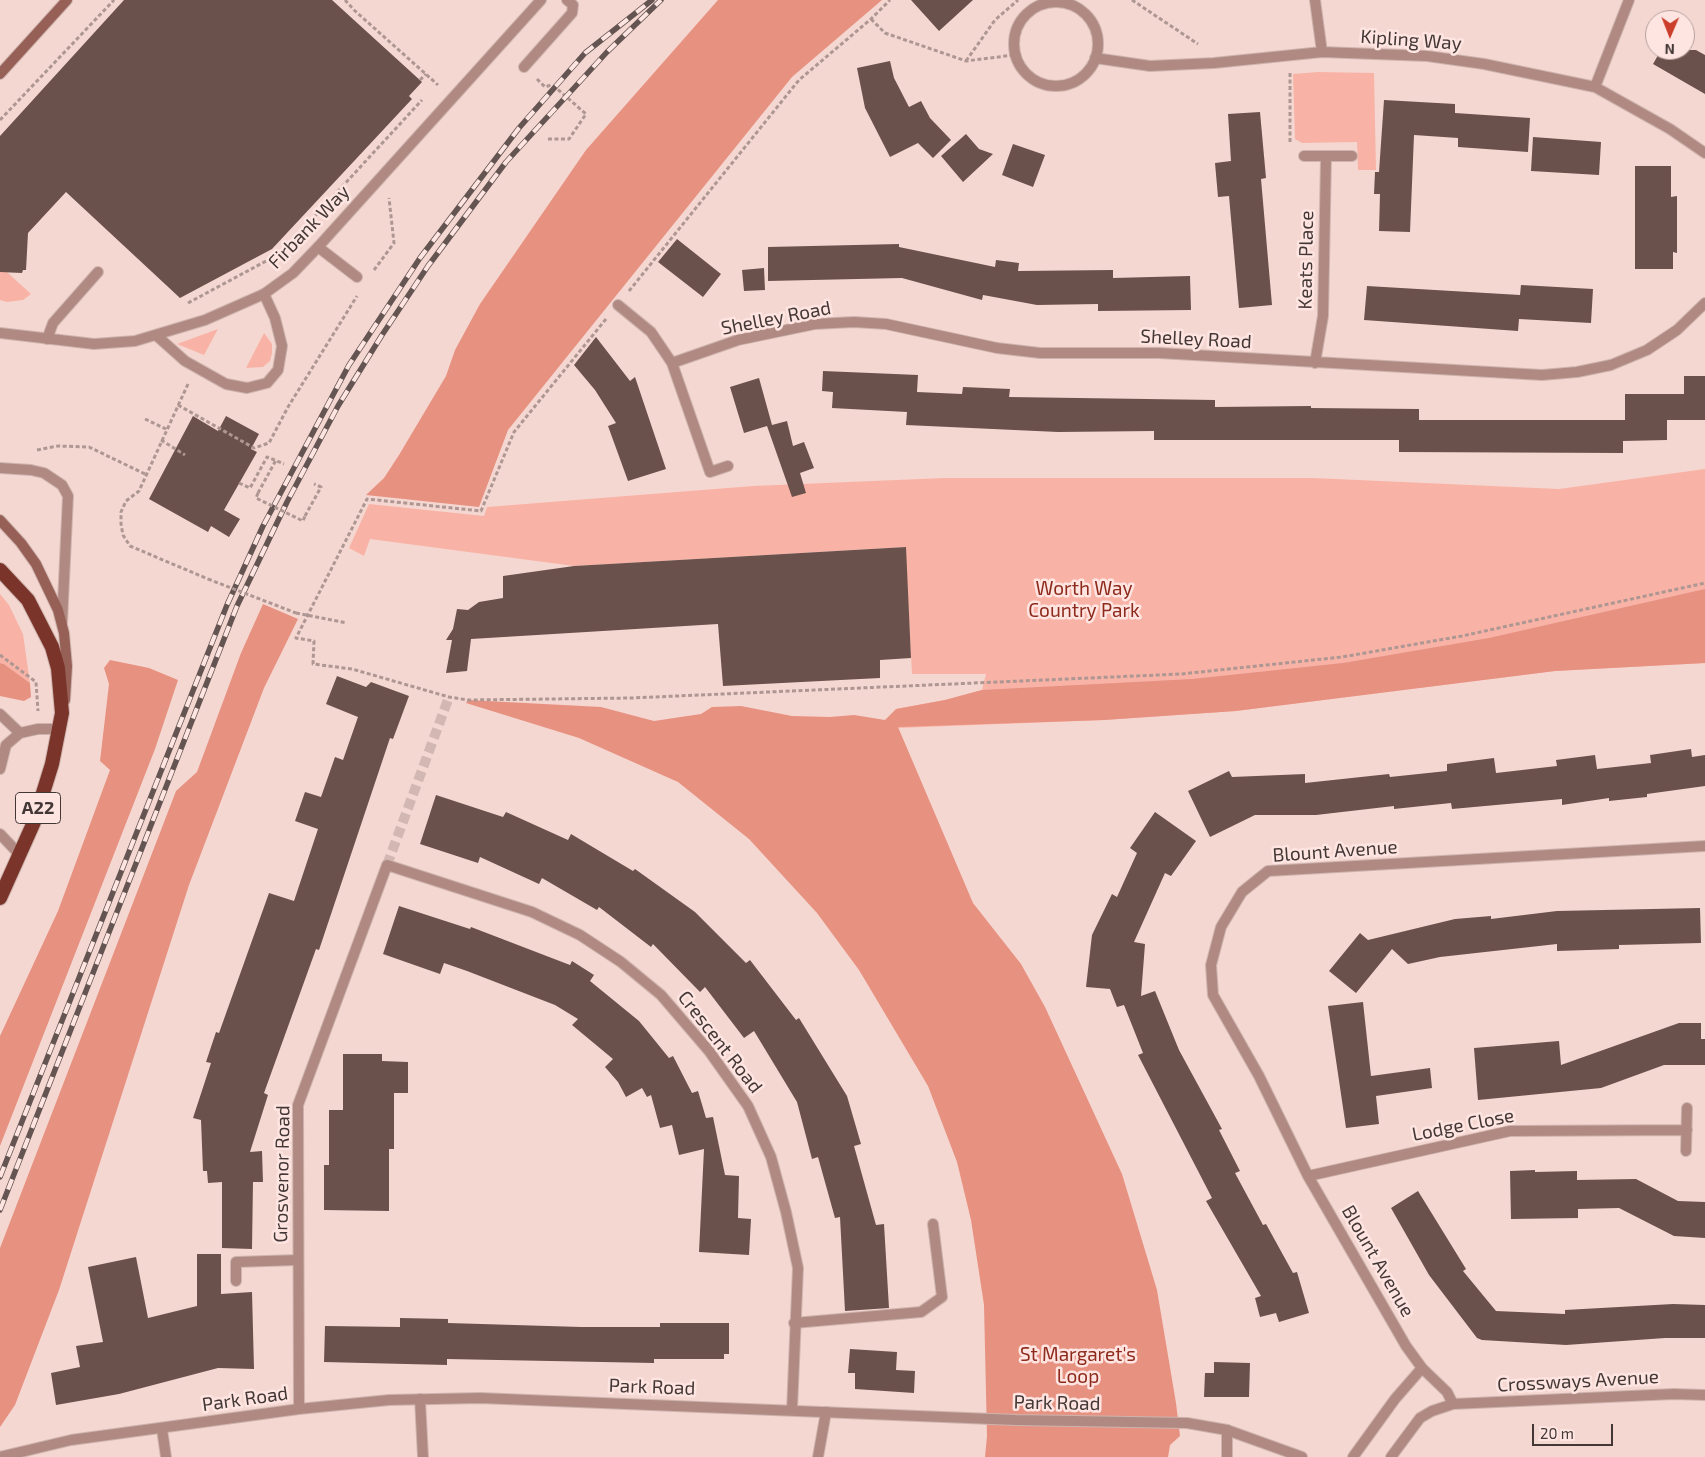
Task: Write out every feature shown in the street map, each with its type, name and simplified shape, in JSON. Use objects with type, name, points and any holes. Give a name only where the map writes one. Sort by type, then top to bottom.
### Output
[{"type":"highway","name":"A22","points":[[0,570],[28,600],[52,647],[58,668],[62,713],[52,764],[34,822],[0,898]]},
{"type":"main road","points":[[0,74],[67,0]]},
{"type":"main road","points":[[0,520],[21,543],[36,564],[48,586],[62,624],[68,666],[62,713]]},
{"type":"street","name":"Firbank Way","points":[[0,333],[94,344],[135,341],[157,336],[228,312],[264,294],[293,273],[318,247],[541,0]]},
{"type":"street","points":[[524,66],[572,13],[573,6],[567,0]]},
{"type":"street","points":[[1315,0],[1322,52]]},
{"type":"street","points":[[1595,87],[1629,0]]},
{"type":"street","points":[[1060,2],[1079,9],[1092,24],[1098,43],[1095,58],[1087,72],[1079,80],[1057,87],[1046,86],[1026,75],[1014,55],[1013,42],[1016,30],[1022,19],[1040,5],[1060,2]]},
{"type":"street","name":"Kipling Way","points":[[1095,58],[1150,66],[1214,63],[1322,52],[1427,56],[1484,64],[1595,87],[1670,130],[1705,153]]},
{"type":"street","points":[[1304,156],[1352,156]]},
{"type":"street","name":"Keats Place","points":[[1315,363],[1323,316],[1326,157]]},
{"type":"street","points":[[318,247],[357,277]]},
{"type":"street","points":[[47,339],[53,323],[98,272]]},
{"type":"street","points":[[157,336],[176,355],[226,384],[247,388],[267,382],[278,370],[282,346],[275,318],[264,294]]},
{"type":"street","name":"Shelley Road","points":[[672,363],[738,340],[815,324],[854,322],[886,324],[997,348],[1040,353],[1159,353],[1533,375],[1577,372],[1611,365],[1647,350],[1677,330],[1705,303]]},
{"type":"street","points":[[618,305],[651,332],[672,363],[710,472],[728,466]]},
{"type":"street","points":[[0,468],[31,470],[44,473],[62,485],[68,496],[62,624]]},
{"type":"street","points":[[0,714],[20,732]]},
{"type":"street","points":[[0,769],[6,745],[20,732],[38,729],[59,729]]},
{"type":"street","points":[[0,834],[20,855]]},
{"type":"street","name":"Blount Avenue","points":[[1452,1404],[1447,1392],[1422,1368],[1406,1346],[1308,1176],[1259,1076],[1213,995],[1211,965],[1221,927],[1242,892],[1268,871],[1705,846]]},
{"type":"street","name":"Grosvenor Road","points":[[299,1409],[298,1105],[387,865]]},
{"type":"street","name":"Crescent Road","points":[[387,865],[532,912],[580,935],[622,962],[661,996],[709,1051],[748,1106],[771,1157],[798,1268],[794,1323],[792,1410]]},
{"type":"street","points":[[1686,1151],[1687,1108]]},
{"type":"street","name":"Lodge Close","points":[[1308,1176],[1510,1130],[1686,1130]]},
{"type":"street","points":[[794,1323],[921,1312],[942,1297],[933,1224]]},
{"type":"street","points":[[236,1281],[236,1262],[298,1260]]},
{"type":"street","points":[[1354,1457],[1395,1399],[1422,1368]]},
{"type":"street","name":"Crossways Avenue","points":[[1452,1404],[1674,1394],[1705,1395]]},
{"type":"street","name":"Park Road","points":[[0,1457],[71,1440],[299,1409],[420,1399],[480,1398],[1016,1420],[1187,1423],[1227,1430],[1302,1457]]},
{"type":"street","points":[[420,1399],[424,1457]]},
{"type":"street","points":[[1391,1457],[1420,1418],[1432,1411],[1452,1404]]},
{"type":"street","points":[[818,1457],[826,1412]]},
{"type":"street","points":[[162,1429],[166,1457]]},
{"type":"street","points":[[1227,1430],[1227,1457]]},
{"type":"path","points":[[0,120],[114,0]]},
{"type":"path","points":[[346,0],[354,10],[438,85],[432,90]]},
{"type":"path","points":[[890,0],[871,19],[799,80],[514,432],[481,511],[367,499],[305,616],[296,638],[314,641],[313,664],[352,669],[449,697],[468,700],[631,698],[1180,674],[1342,657],[1462,636],[1705,583]]},
{"type":"path","points":[[966,61],[995,20],[1018,0]]},
{"type":"path","points":[[1132,0],[1179,34],[1209,51],[1214,63]]},
{"type":"path","points":[[871,19],[884,33],[966,61],[1014,55]]},
{"type":"path","points":[[1290,55],[1290,147]]},
{"type":"path","points":[[420,80],[426,74]]},
{"type":"path","points":[[546,87],[551,85],[555,87],[586,114],[569,139],[546,139]]},
{"type":"path","points":[[174,330],[186,304],[281,253],[426,96]]},
{"type":"path","points":[[371,275],[394,243],[389,210],[389,167]]},
{"type":"path","points":[[178,405],[254,448],[269,443],[288,407],[360,291]]},
{"type":"path","points":[[196,367],[139,490],[126,501],[121,512],[124,536],[130,546],[296,613],[347,622]]},
{"type":"path","points":[[145,419],[166,429]]},
{"type":"path","points":[[161,440],[185,455]]},
{"type":"path","points":[[29,451],[58,446],[89,447],[145,474]]},
{"type":"path","points":[[239,483],[250,488],[267,457],[284,464]]},
{"type":"path","points":[[276,460],[256,498],[303,521],[321,487],[314,484]]},
{"type":"path","points":[[0,655],[36,682],[38,729]]},
{"type":"green space","points":[[718,0],[882,0],[792,77],[508,430],[479,507],[366,495],[384,478],[399,455],[446,376],[455,350],[480,304],[586,150]]},
{"type":"green space","points":[[1318,72],[1374,73],[1376,170],[1358,170],[1357,142],[1302,143],[1295,139],[1293,74]]},
{"type":"green space","points":[[0,272],[7,272],[31,294],[23,300],[7,302],[0,300]]},
{"type":"green space","points":[[218,329],[204,355],[177,344]]},
{"type":"green space","points":[[264,333],[272,344],[270,361],[263,367],[246,368]]},
{"type":"green space","name":"Worth Way Country Park","points":[[1705,469],[1705,663],[1555,671],[1235,711],[1104,720],[898,728],[896,709],[945,700],[982,690],[986,674],[912,674],[905,547],[574,566],[370,539],[364,556],[349,548],[369,504],[484,516],[487,507],[753,486],[944,478],[1313,478],[1559,489]]},
{"type":"green space","name":"St Margaret's Loop","points":[[1705,589],[1705,663],[1555,671],[1236,711],[1104,720],[898,727],[973,903],[1021,964],[1045,1007],[1122,1174],[1157,1290],[1176,1403],[1180,1436],[1170,1445],[1168,1457],[985,1457],[987,1436],[984,1305],[971,1220],[957,1162],[928,1086],[859,970],[817,913],[749,839],[678,782],[579,738],[466,703],[468,700],[601,707],[654,721],[701,714],[712,707],[741,706],[792,716],[830,717],[854,715],[885,720],[896,709],[945,700],[982,690],[1192,679],[1343,663],[1489,638]]},
{"type":"green space","points":[[0,594],[9,605],[23,634],[30,683],[0,663]]},
{"type":"green space","points":[[263,604],[298,619],[264,688],[189,885],[59,1290],[15,1405],[0,1427],[0,1248],[176,791],[197,772],[241,653]]},
{"type":"green space","points":[[110,660],[149,668],[178,680],[155,749],[0,1146],[0,1036],[58,911],[110,770],[100,761],[109,684],[104,668]]},
{"type":"green space","points":[[0,663],[30,683],[31,697],[24,701],[0,696]]},
{"type":"building","points":[[124,0],[332,0],[422,82],[409,96],[412,99],[272,249],[180,298],[66,192],[28,233],[26,270],[23,270],[22,273],[0,272],[0,136]]},
{"type":"building","points":[[911,0],[973,0],[939,31]]},
{"type":"building","points":[[1695,50],[1705,55],[1705,94],[1653,64],[1655,60],[1695,60]]},
{"type":"building","points":[[890,61],[894,78],[909,107],[921,101],[930,118],[951,140],[933,158],[918,143],[890,157],[865,108],[857,68]]},
{"type":"building","points":[[1384,100],[1455,104],[1455,113],[1530,118],[1528,152],[1458,147],[1458,138],[1414,135],[1410,232],[1379,231],[1380,194],[1374,194],[1375,172],[1379,172]]},
{"type":"building","points":[[1260,112],[1266,178],[1261,179],[1272,305],[1239,308],[1229,196],[1218,197],[1215,163],[1231,161],[1228,114]]},
{"type":"building","points":[[966,134],[979,149],[993,154],[963,182],[941,156]]},
{"type":"building","points":[[1533,137],[1601,142],[1599,175],[1531,171]]},
{"type":"building","points":[[1013,144],[1045,155],[1033,187],[1002,175]]},
{"type":"building","points":[[1635,166],[1671,166],[1671,197],[1677,196],[1677,253],[1673,252],[1673,269],[1635,269]]},
{"type":"building","points":[[677,239],[721,274],[703,297],[658,262]]},
{"type":"building","points":[[899,244],[899,247],[995,267],[996,260],[1019,263],[1018,271],[1113,270],[1113,278],[1190,276],[1191,310],[1098,311],[1098,304],[1037,305],[983,295],[982,300],[902,278],[768,281],[768,247]]},
{"type":"building","points":[[764,268],[765,290],[744,291],[742,270]]},
{"type":"building","points":[[1521,285],[1593,289],[1591,323],[1519,319],[1518,331],[1364,320],[1367,286],[1520,295]]},
{"type":"building","points":[[596,337],[630,381],[635,377],[666,469],[628,481],[608,426],[616,423],[595,390],[574,365]]},
{"type":"building","points":[[823,371],[918,375],[917,392],[962,394],[963,387],[1010,389],[1009,397],[1215,400],[1215,407],[1311,406],[1311,408],[1419,409],[1419,420],[1625,420],[1625,394],[1684,394],[1684,376],[1705,376],[1705,420],[1667,420],[1667,440],[1623,441],[1623,453],[1399,452],[1399,440],[1154,440],[1154,431],[1058,432],[906,425],[907,412],[832,408],[833,392],[822,391]]},
{"type":"building","points":[[759,378],[772,425],[787,421],[793,446],[804,442],[814,468],[800,473],[806,493],[792,497],[767,426],[744,433],[730,387]]},
{"type":"building","points":[[193,416],[218,431],[226,416],[259,434],[251,449],[257,452],[224,510],[240,519],[229,537],[211,526],[208,532],[149,499]]},
{"type":"building","points":[[906,547],[911,658],[880,660],[880,678],[723,686],[718,624],[471,639],[467,671],[446,673],[452,640],[446,640],[453,629],[457,609],[468,610],[479,602],[503,598],[503,576],[574,566]]},
{"type":"building","points":[[337,676],[366,687],[371,682],[409,696],[393,739],[390,738],[319,950],[316,949],[264,1093],[268,1095],[250,1152],[262,1151],[263,1182],[253,1182],[252,1249],[222,1248],[222,1182],[208,1183],[207,1171],[203,1171],[201,1120],[193,1118],[211,1063],[206,1062],[216,1032],[219,1033],[269,893],[294,901],[318,829],[295,821],[305,792],[321,797],[335,757],[343,760],[358,717],[326,704]]},
{"type":"building","points":[[1691,749],[1692,757],[1705,755],[1705,786],[1647,794],[1647,797],[1609,801],[1609,798],[1562,805],[1562,799],[1452,809],[1451,803],[1394,809],[1394,806],[1316,815],[1255,815],[1210,837],[1188,791],[1229,771],[1232,777],[1305,774],[1305,783],[1389,774],[1390,777],[1447,771],[1447,764],[1494,758],[1496,773],[1557,766],[1556,760],[1595,755],[1597,769],[1651,763],[1650,755]]},
{"type":"building","points":[[436,795],[503,817],[506,812],[568,840],[571,834],[633,871],[635,869],[695,912],[746,963],[750,960],[796,1020],[799,1018],[847,1096],[861,1144],[854,1146],[876,1225],[884,1224],[889,1308],[845,1311],[840,1217],[835,1218],[818,1157],[812,1159],[797,1102],[754,1031],[744,1038],[705,987],[700,992],[653,944],[651,947],[599,907],[597,910],[542,878],[539,884],[480,857],[478,863],[420,844]]},
{"type":"building","points":[[1155,812],[1196,841],[1171,876],[1165,873],[1134,942],[1145,944],[1141,996],[1155,991],[1179,1050],[1222,1129],[1219,1130],[1240,1171],[1235,1173],[1263,1225],[1266,1224],[1293,1273],[1297,1272],[1309,1313],[1279,1322],[1276,1313],[1260,1317],[1255,1298],[1261,1296],[1206,1201],[1212,1198],[1138,1055],[1143,1053],[1124,1005],[1117,1007],[1110,989],[1086,987],[1092,935],[1112,894],[1117,897],[1137,853],[1130,848]]},
{"type":"building","points":[[399,906],[470,929],[471,927],[570,965],[572,961],[594,975],[590,981],[639,1021],[669,1058],[673,1056],[692,1093],[698,1091],[706,1118],[713,1117],[725,1175],[739,1176],[738,1218],[751,1219],[749,1255],[699,1252],[704,1149],[679,1155],[672,1125],[660,1128],[651,1095],[647,1097],[642,1088],[626,1097],[618,1082],[605,1067],[613,1059],[572,1025],[578,1019],[555,1005],[444,963],[440,974],[383,954]]},
{"type":"building","points":[[1700,908],[1701,943],[1619,945],[1619,949],[1557,951],[1557,944],[1440,957],[1408,964],[1392,949],[1356,993],[1329,971],[1360,933],[1368,940],[1455,919],[1491,916],[1491,919],[1557,911]]},
{"type":"building","points":[[1363,1002],[1371,1076],[1430,1068],[1432,1088],[1376,1096],[1379,1124],[1346,1128],[1328,1006]]},
{"type":"building","points":[[1679,1023],[1701,1023],[1701,1039],[1705,1039],[1705,1065],[1664,1065],[1601,1088],[1478,1100],[1474,1048],[1559,1041],[1561,1065]]},
{"type":"building","points":[[343,1054],[382,1054],[382,1061],[408,1062],[408,1093],[394,1093],[394,1149],[389,1149],[389,1211],[324,1210],[324,1165],[329,1165],[329,1110],[343,1110]]},
{"type":"building","points":[[1535,1170],[1535,1172],[1577,1171],[1577,1180],[1636,1179],[1678,1201],[1705,1202],[1705,1238],[1674,1236],[1619,1208],[1578,1209],[1578,1218],[1511,1219],[1510,1171]]},
{"type":"building","points":[[1418,1191],[1466,1269],[1463,1271],[1496,1311],[1565,1314],[1565,1310],[1673,1304],[1705,1305],[1705,1338],[1665,1338],[1566,1345],[1482,1340],[1477,1338],[1429,1275],[1391,1208]]},
{"type":"building","points":[[197,1254],[221,1254],[221,1294],[252,1292],[254,1369],[218,1368],[119,1394],[56,1405],[51,1373],[80,1367],[76,1346],[103,1342],[88,1267],[136,1257],[148,1318],[197,1306]]},
{"type":"building","points":[[400,1318],[448,1319],[448,1323],[581,1327],[660,1327],[660,1323],[729,1323],[729,1354],[724,1354],[724,1359],[654,1359],[654,1363],[447,1359],[447,1365],[324,1362],[325,1326],[400,1327]]},
{"type":"building","points":[[850,1349],[897,1352],[896,1370],[915,1371],[914,1393],[855,1389],[855,1373],[848,1373]]},
{"type":"building","points":[[1214,1362],[1250,1363],[1249,1397],[1204,1397],[1205,1373],[1214,1373]]},
{"type":"tunnel","points":[[387,865],[449,697]]},
{"type":"railway","points":[[0,1177],[227,605],[263,526],[349,365],[420,258],[519,128],[585,53],[652,0]]},
{"type":"railway","points":[[0,1210],[237,606],[287,502],[338,406],[428,266],[506,162],[607,52],[661,0]]}]
